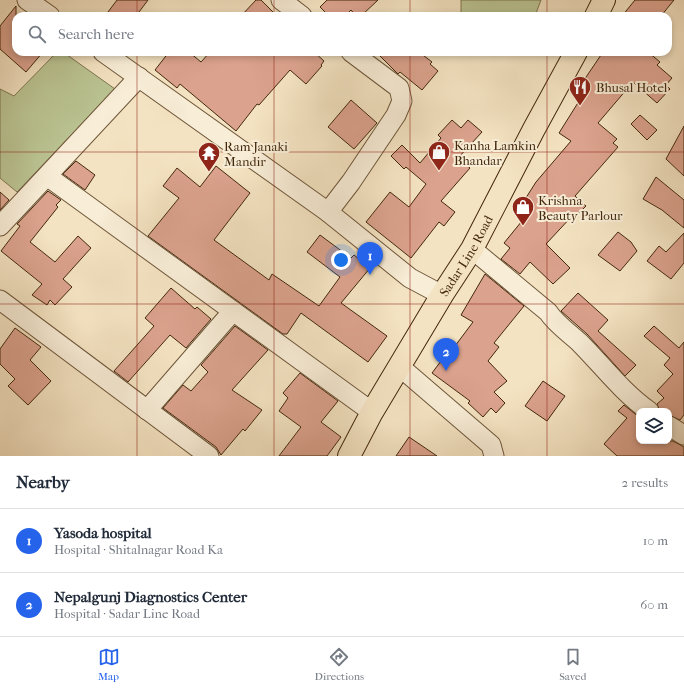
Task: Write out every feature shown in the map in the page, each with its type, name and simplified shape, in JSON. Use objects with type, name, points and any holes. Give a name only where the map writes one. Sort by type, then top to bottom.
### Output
[{"type":"main road","points":[[598,12],[604,0]]},
{"type":"main road","name":"Sadar Line Road","points":[[349,456],[372,412],[399,366],[472,249],[574,56]]},
{"type":"street","points":[[27,0],[44,12]]},
{"type":"street","points":[[281,0],[297,12]]},
{"type":"street","points":[[108,56],[328,212],[410,278],[442,295]]},
{"type":"street","points":[[328,212],[356,175],[396,115],[402,101],[399,88],[356,56]]},
{"type":"street","points":[[0,226],[139,77]]},
{"type":"street","points":[[47,176],[372,412]]},
{"type":"street","points":[[472,249],[548,312],[553,319],[578,341],[634,400],[645,408]]},
{"type":"street","points":[[0,300],[209,456]]},
{"type":"street","points":[[147,410],[233,311]]},
{"type":"street","points":[[399,366],[491,445],[494,456]]},
{"type":"street","points":[[672,428],[684,435]]},
{"type":"green space","points":[[461,0],[541,0],[536,12],[461,12]]},
{"type":"green space","points":[[53,56],[69,56],[115,89],[17,192],[0,178],[0,89],[14,96]]},
{"type":"building","points":[[117,0],[148,0],[139,12],[108,12]]},
{"type":"building","points":[[256,0],[261,0],[273,12],[245,12]]},
{"type":"building","points":[[327,0],[378,0],[365,12],[353,12],[351,10],[349,12],[325,12],[320,7]]},
{"type":"building","points":[[635,0],[674,0],[664,12],[625,12]]},
{"type":"building","points":[[16,6],[16,12],[12,12],[12,56],[40,56],[26,72],[0,49],[0,26]]},
{"type":"building","points":[[166,56],[194,56],[201,62],[206,56],[318,56],[324,61],[321,65],[322,66],[306,84],[290,70],[259,105],[257,104],[236,131],[180,84],[177,88],[155,70]]},
{"type":"building","points":[[380,56],[424,56],[432,62],[430,64],[438,71],[422,90],[400,72],[398,74]]},
{"type":"building","points":[[600,56],[653,56],[660,62],[657,65],[672,78],[666,85],[670,89],[657,103],[633,82],[598,123],[617,139],[613,143],[618,147],[575,196],[586,206],[575,217],[573,215],[546,244],[570,268],[553,284],[530,262],[520,274],[501,259],[510,248],[504,243],[531,210],[522,204],[536,182],[571,141],[559,133],[586,90],[580,86]]},
{"type":"building","points":[[351,100],[377,123],[354,149],[328,127]]},
{"type":"building","points":[[640,115],[657,130],[647,140],[631,124]]},
{"type":"building","points":[[452,120],[461,128],[468,120],[482,132],[458,158],[470,168],[441,201],[455,212],[444,226],[439,222],[411,258],[366,222],[390,192],[409,207],[426,184],[406,167],[404,169],[391,156],[402,145],[420,163],[441,138],[438,135]]},
{"type":"building","points":[[684,126],[684,176],[666,159]]},
{"type":"building","points":[[76,161],[95,175],[85,190],[63,174]]},
{"type":"building","points":[[216,166],[250,193],[214,240],[269,280],[272,274],[319,306],[340,277],[307,252],[320,235],[351,258],[354,255],[370,268],[341,303],[387,336],[368,362],[301,313],[287,334],[283,334],[148,236],[179,198],[163,186],[177,168],[200,187]]},
{"type":"building","points":[[656,177],[684,200],[684,228],[662,210],[643,199]]},
{"type":"building","points":[[48,191],[61,200],[56,205],[58,207],[30,242],[55,262],[78,236],[91,248],[63,279],[72,287],[55,305],[50,300],[47,305],[32,295],[42,284],[1,251],[20,226],[17,224]]},
{"type":"building","points":[[0,192],[9,200],[0,210]]},
{"type":"building","points":[[618,232],[631,242],[637,251],[620,271],[598,255]]},
{"type":"building","points":[[684,233],[684,263],[671,279],[647,261],[659,246],[666,252]]},
{"type":"building","points":[[485,274],[524,306],[494,343],[499,347],[488,361],[507,381],[494,392],[505,403],[496,413],[491,408],[483,417],[468,403],[470,401],[432,373],[473,322],[461,315]]},
{"type":"building","points":[[171,288],[195,309],[197,307],[211,319],[186,348],[170,335],[128,382],[114,371],[154,326],[145,318]]},
{"type":"building","points":[[578,293],[608,320],[598,331],[636,365],[625,376],[587,334],[561,311]]},
{"type":"building","points":[[235,326],[268,350],[232,390],[262,410],[245,431],[243,429],[221,455],[216,447],[163,408],[183,385],[191,391],[208,372],[201,365]]},
{"type":"building","points":[[654,326],[679,348],[684,342],[684,415],[680,420],[672,416],[672,408],[659,408],[657,404],[664,398],[657,391],[673,374],[664,365],[670,358],[644,336]]},
{"type":"building","points":[[15,328],[41,347],[30,360],[51,381],[28,405],[8,386],[15,379],[0,364],[0,349]]},
{"type":"building","points":[[300,373],[338,401],[321,422],[341,437],[327,456],[279,456],[301,427],[279,411],[288,398],[283,393]]},
{"type":"building","points":[[543,381],[565,396],[547,421],[525,406]]},
{"type":"building","points":[[624,405],[636,415],[636,444],[672,444],[673,441],[684,447],[684,456],[617,456],[604,444],[627,418],[618,411]]},
{"type":"building","points":[[409,437],[437,456],[396,456]]},
{"type":"place","name":"Bhusal Hotel","points":[[580,106]]},
{"type":"place","name":"Ram Janaki Mandir","points":[[209,172]]},
{"type":"place","name":"Kanha Lamkin Bhandar","points":[[439,172]]},
{"type":"place","name":"Krishna Beauty Parlour","points":[[523,226]]},
{"type":"place","name":"Yasoda hospital","points":[[370,275]]},
{"type":"place","name":"Nepalgunj Diagnostics Center","points":[[446,371]]}]
